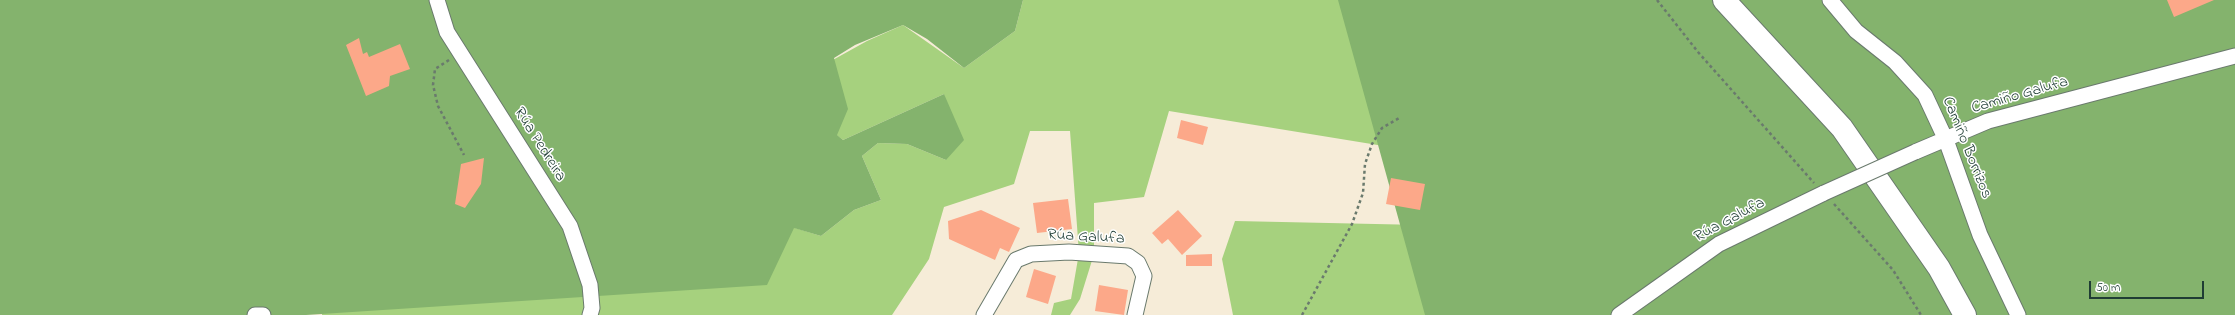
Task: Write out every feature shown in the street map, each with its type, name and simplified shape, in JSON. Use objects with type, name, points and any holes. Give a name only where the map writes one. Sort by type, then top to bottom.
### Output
[{"type":"highway","points":[[1724,0],[1842,128],[1940,268],[1965,315]]},
{"type":"street","name":"Rúa Pedreira","points":[[437,0],[446,32],[570,226],[590,285],[592,308],[590,315]]},
{"type":"street","name":"Camiño Borrizos","points":[[1830,0],[1856,31],[1895,62],[1925,95],[1946,140],[1980,234],[2018,315]]},
{"type":"street","name":"Camiño Galufa","points":[[1824,193],[1988,121],[2235,56]]},
{"type":"street","name":"Rúa Galufa","points":[[1619,315],[1719,244],[1824,193]]},
{"type":"street","name":"Rúa Galufa","points":[[984,315],[1016,260],[1032,254],[1069,252],[1128,256],[1138,263],[1144,276],[1135,315]]},
{"type":"street","points":[[255,315],[263,315]]},
{"type":"path","points":[[1657,0],[1698,52],[1893,270],[1921,315]]},
{"type":"path","points":[[461,55],[435,69],[433,85],[438,106],[464,155]]},
{"type":"path","points":[[1302,315],[1309,299],[1333,260],[1352,224],[1363,193],[1365,164],[1372,144],[1382,128],[1401,117]]},
{"type":"green space","points":[[0,0],[1023,0],[1015,31],[964,68],[927,39],[903,25],[855,45],[834,58],[848,109],[837,135],[843,140],[944,94],[964,140],[946,160],[907,144],[878,143],[862,156],[881,200],[854,210],[821,236],[794,228],[767,285],[306,315],[0,315]]},
{"type":"green space","points":[[1023,0],[1378,0],[1396,148],[1169,111],[1144,197],[1094,203],[1094,254],[1080,299],[1070,315],[1051,315],[1054,303],[1071,299],[1079,253],[1070,131],[1030,131],[1014,184],[944,207],[929,259],[892,315],[322,315],[322,308],[779,223],[821,236],[854,210],[881,200],[862,156],[878,143],[907,144],[946,160],[944,94],[843,140],[813,117],[804,76],[867,41],[903,25],[964,68],[1015,31]]},
{"type":"green space","points":[[1338,0],[2235,0],[2235,315],[1425,315]]},
{"type":"green space","points":[[1235,221],[1422,225],[1457,315],[1233,315],[1222,259]]},
{"type":"building","points":[[2167,0],[2214,0],[2174,17]]},
{"type":"building","points":[[359,38],[363,54],[367,52],[369,57],[400,44],[410,69],[390,76],[389,86],[366,96],[346,45]]},
{"type":"building","points":[[1181,120],[1208,127],[1203,145],[1177,138]]},
{"type":"building","points":[[484,158],[481,184],[465,208],[455,204],[461,164]]},
{"type":"building","points":[[1391,178],[1425,184],[1420,210],[1386,204]]},
{"type":"building","points":[[1068,199],[1072,229],[1037,233],[1033,203]]},
{"type":"building","points":[[981,210],[1020,228],[1009,252],[1000,248],[995,260],[949,239],[948,221]]},
{"type":"building","points":[[1178,210],[1202,236],[1182,255],[1168,239],[1162,244],[1152,233]]},
{"type":"building","points":[[1212,254],[1212,266],[1186,266],[1186,255]]},
{"type":"building","points":[[1034,269],[1056,276],[1048,304],[1026,297]]},
{"type":"building","points":[[1099,285],[1128,290],[1124,315],[1095,311]]}]
